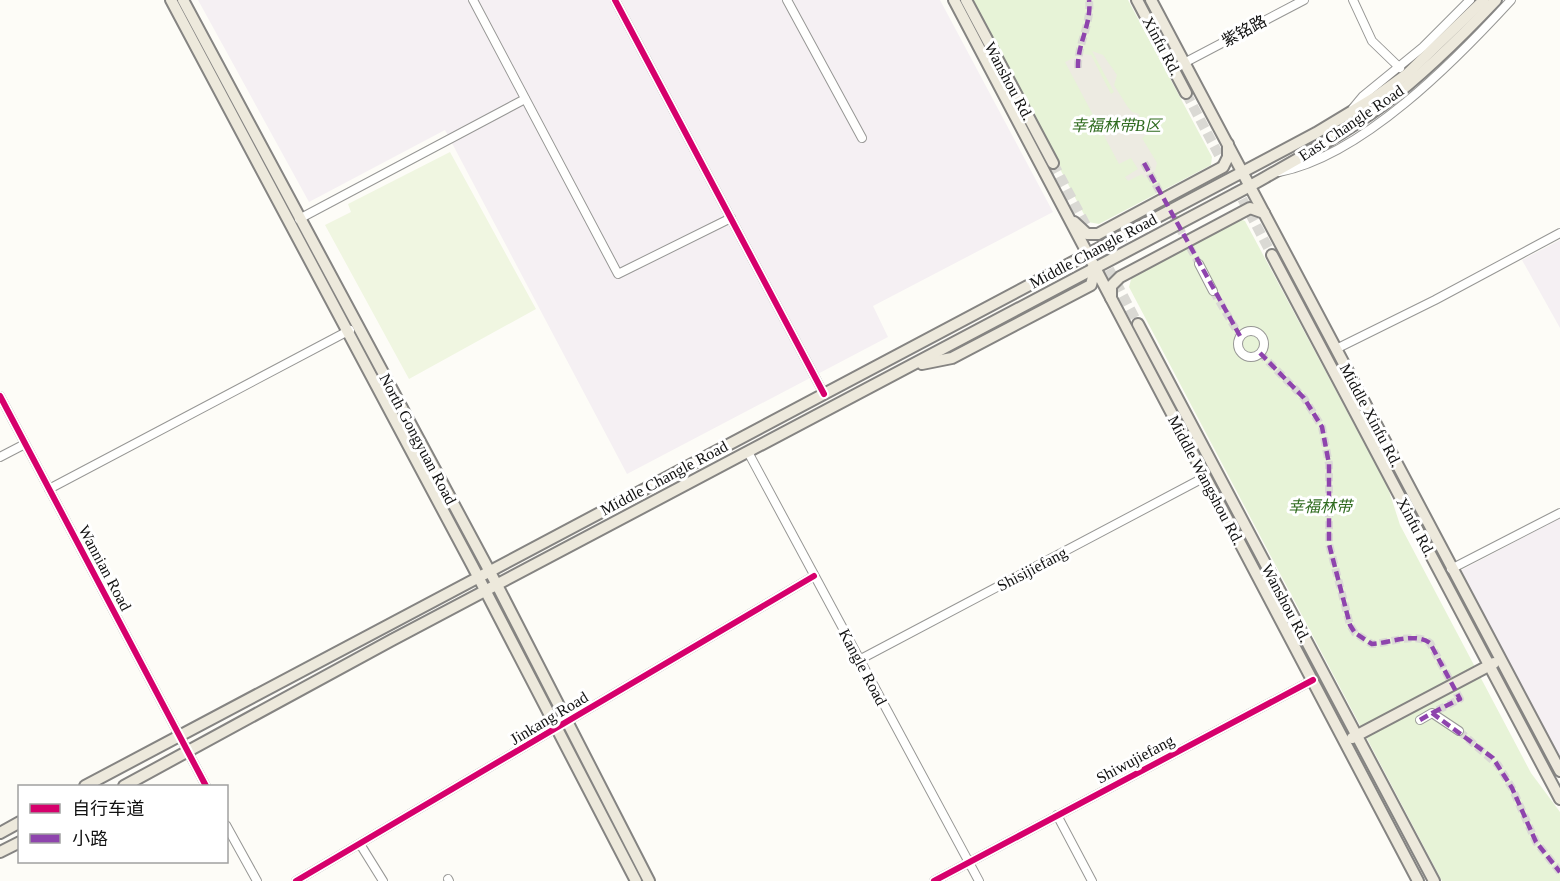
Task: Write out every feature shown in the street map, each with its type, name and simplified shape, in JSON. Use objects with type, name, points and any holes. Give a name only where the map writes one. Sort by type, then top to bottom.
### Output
[{"type":"main road","name":"North Gongyuan Road","points":[[171,0],[352,329],[489,571],[636,881]]},
{"type":"main road","name":"North Gongyuan Road","points":[[183,0],[299,219],[485,591],[649,881]]},
{"type":"main road","name":"Middle Wangshou Rd.","points":[[954,0],[1418,881]]},
{"type":"main road","name":"Wanshou Rd.","points":[[966,0],[1053,163]]},
{"type":"main road","name":"Xinfu Rd.","points":[[1137,0],[1186,93]]},
{"type":"main road","name":"Middle Xinfu Rd.","points":[[1150,0],[1243,171],[1451,569],[1560,771]]},
{"type":"main road","name":"East Changle Road","points":[[1243,171],[1374,99],[1407,74],[1484,0]]},
{"type":"main road","name":"East Changle Road","points":[[1250,186],[1340,134],[1385,103],[1435,61],[1496,0]]},
{"type":"main road","points":[[1066,213],[1087,234],[1098,234],[1223,166],[1228,157],[1227,142]]},
{"type":"main road","name":"Middle Changle Road","points":[[87,785],[1243,171]]},
{"type":"main road","name":"Middle Changle Road","points":[[126,785],[496,585],[1250,186]]},
{"type":"main road","points":[[1112,301],[1111,286],[1120,277],[1250,208],[1265,213]]},
{"type":"main road","name":"Xinfu Rd.","points":[[1272,255],[1560,799]]},
{"type":"main road","name":"Wanshou Rd.","points":[[1138,324],[1434,881]]},
{"type":"main road","points":[[865,372],[873,386]]},
{"type":"main road","points":[[1259,551],[1282,622]]},
{"type":"main road","points":[[1346,741],[1500,660]]},
{"type":"main road","points":[[1540,734],[1560,789]]},
{"type":"main road","points":[[1374,797],[1408,831]]},
{"type":"main road","points":[[0,833],[18,823]]},
{"type":"main road","points":[[0,852],[18,843]]},
{"type":"street","points":[[473,0],[618,273],[730,218]]},
{"type":"street","points":[[615,0],[824,394]]},
{"type":"street","points":[[787,0],[862,138]]},
{"type":"street","name":"紫铭路","points":[[1184,63],[1304,0]]},
{"type":"street","points":[[1353,0],[1372,41],[1400,68]]},
{"type":"street","points":[[1350,112],[1363,96],[1400,68],[1470,0]]},
{"type":"street","points":[[1272,174],[1301,168],[1372,126],[1439,73],[1511,0]]},
{"type":"street","points":[[299,219],[525,99]]},
{"type":"street","points":[[1336,349],[1435,300],[1560,233]]},
{"type":"street","points":[[1198,264],[1213,291]]},
{"type":"street","points":[[49,489],[352,329]]},
{"type":"street","name":"Wannian Road","points":[[0,396],[205,785]]},
{"type":"street","points":[[0,457],[25,444]]},
{"type":"street","name":"Kangle Road","points":[[748,452],[979,881]]},
{"type":"street","name":"Shisijiefang","points":[[859,660],[1205,477]]},
{"type":"street","points":[[1451,569],[1560,513]]},
{"type":"street","name":"Jinkang Road","points":[[296,881],[814,576]]},
{"type":"street","name":"Shiwujiefang","points":[[934,881],[1313,680]]},
{"type":"street","points":[[1420,720],[1432,713],[1459,731]]},
{"type":"street","points":[[1057,815],[1092,881]]},
{"type":"street","points":[[228,829],[257,881]]},
{"type":"street","points":[[360,844],[383,881]]},
{"type":"shaded area","points":[[198,0],[940,0],[1053,212],[873,306],[888,337],[627,474],[445,130],[309,202]]},
{"type":"shaded area","points":[[1092,51],[1103,55],[1117,75],[1114,85],[1132,112],[1139,114],[1139,124],[1146,128],[1148,133],[1142,138],[1157,163],[1155,171],[1145,178],[1142,174],[1128,181],[1125,177],[1138,169],[1131,158],[1119,164],[1065,62],[1082,54],[1091,55],[1111,94],[1114,92]]},
{"type":"shaded area","points":[[1560,240],[1560,328],[1522,260]]},
{"type":"shaded area","points":[[1560,518],[1560,761],[1458,572]]},
{"type":"green space","name":"幸福林带B区","points":[[971,0],[1128,0],[1212,157],[1211,165],[1099,224],[1088,222]]},
{"type":"green space","points":[[450,152],[536,309],[409,379],[325,225],[351,212],[348,204]]},
{"type":"green space","name":"幸福林带","points":[[1239,219],[1245,221],[1388,488],[1400,525],[1531,773],[1560,812],[1560,881],[1442,881],[1129,287],[1132,276]]},
{"type":"tunnel","points":[[1078,68],[1089,0]]},
{"type":"tunnel","points":[[1186,93],[1272,255]]},
{"type":"tunnel","points":[[1053,163],[1138,324]]},
{"type":"tunnel","points":[[1144,163],[1199,264]]},
{"type":"tunnel","points":[[1213,291],[1240,336]]},
{"type":"tunnel","points":[[1260,353],[1304,398],[1322,427],[1329,464],[1329,544],[1350,625],[1355,633],[1372,644],[1410,638],[1430,643],[1460,699],[1432,713]]},
{"type":"tunnel","points":[[1459,731],[1498,765],[1512,788],[1536,842],[1560,872]]},
{"type":"marked path","points":[[1078,68],[1089,0]]},
{"type":"marked path","points":[[1144,163],[1240,336]]},
{"type":"marked path","points":[[1260,353],[1304,398],[1322,427],[1329,464],[1329,544],[1350,625],[1355,633],[1372,644],[1410,638],[1430,643],[1460,699],[1432,713]]},
{"type":"marked path","points":[[1420,720],[1432,713],[1493,758],[1512,788],[1536,842],[1560,872]]},
{"type":"cycle path","points":[[615,0],[824,394]]},
{"type":"cycle path","points":[[0,396],[205,785]]},
{"type":"cycle path","points":[[296,881],[814,576]]},
{"type":"cycle path","points":[[934,881],[1313,680]]}]
